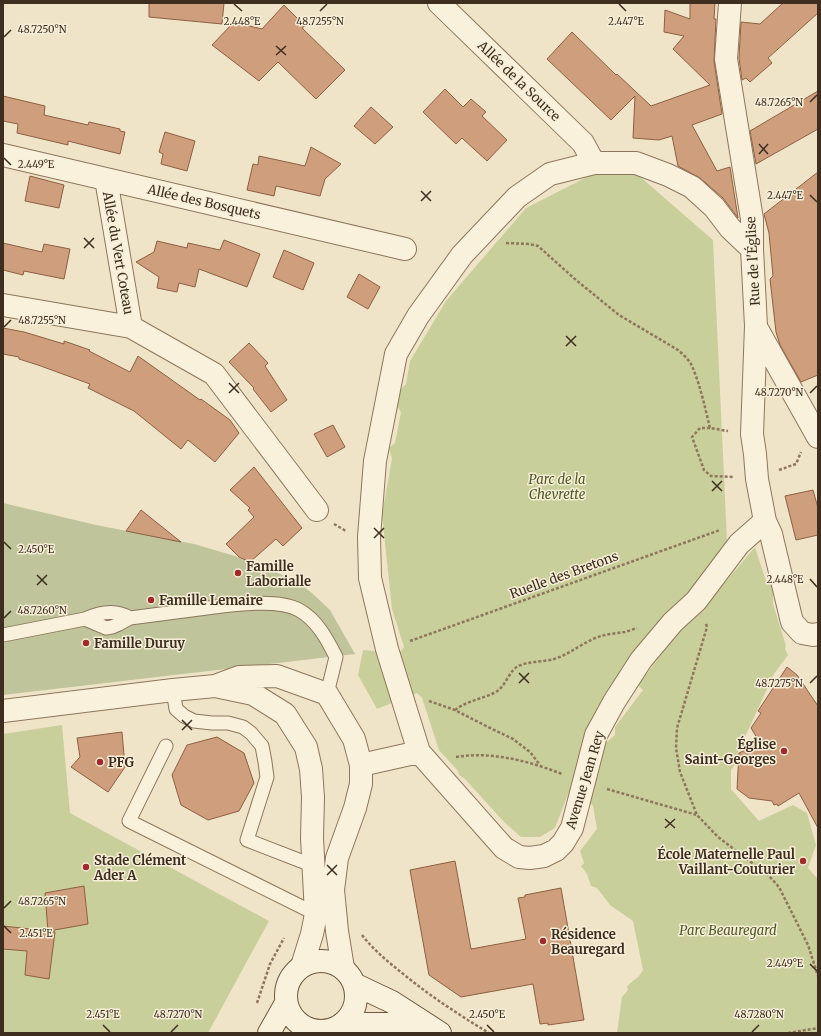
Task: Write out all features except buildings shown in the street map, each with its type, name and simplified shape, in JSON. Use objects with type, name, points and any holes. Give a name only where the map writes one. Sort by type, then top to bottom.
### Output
[{"type":"street","name":"Allée de la Source","points":[[439,3],[583,143],[594,163]]},
{"type":"street","name":"Rue de l'Église","points":[[730,3],[726,59],[752,218],[756,326],[752,434],[757,479],[764,521],[771,534],[792,622],[802,633],[813,635],[818,634]]},
{"type":"street","name":"Allée des Bosquets","points":[[3,155],[405,249]]},
{"type":"street","points":[[361,765],[419,752],[387,649],[370,578],[369,537],[375,461],[396,354],[418,316],[462,255],[517,197],[550,174],[594,163],[636,163],[668,175],[692,187],[714,207],[730,228],[752,249]]},
{"type":"street","name":"Allée du Vert Coteau","points":[[106,179],[131,327]]},
{"type":"street","points":[[3,305],[131,327],[214,374],[317,510]]},
{"type":"street","points":[[756,326],[817,436]]},
{"type":"street","name":"Avenue Jean Rey","points":[[419,752],[504,848],[519,857],[530,858],[544,856],[556,850],[563,843],[572,828],[596,735],[614,702],[641,660],[673,622],[696,602],[739,544],[764,521]]},
{"type":"street","points":[[3,711],[215,686],[239,677],[277,676],[327,694],[354,739],[361,765],[361,784],[356,808],[337,858],[333,890],[302,966]]},
{"type":"street","points":[[215,686],[253,694],[285,714],[306,747],[311,769],[313,797],[312,838],[314,866],[322,920],[356,995],[355,1006],[350,1016],[332,1029]]},
{"type":"street","points":[[323,960],[333,962],[348,976],[437,1031],[386,1024],[316,1031],[301,1026],[290,1014],[286,1003],[285,992],[288,982],[294,973],[302,966],[312,961],[323,960]]},
{"type":"street","points":[[270,1033],[286,1003]]},
{"type":"lane","points":[[3,635],[85,619],[106,628],[112,627],[130,618],[244,604],[267,603],[285,605],[298,609],[308,616],[320,628],[336,657],[327,694]]},
{"type":"lane","points":[[173,690],[176,709],[184,716],[194,721],[228,723],[242,727],[251,733],[262,746],[267,777],[247,840],[314,866]]},
{"type":"lane","points":[[166,746],[128,822],[322,920]]},
{"type":"path","points":[[505,244],[529,244],[538,246],[618,315],[678,350],[690,364],[700,389],[710,428]]},
{"type":"path","points":[[752,434],[700,428],[692,437],[704,470],[711,476],[757,479],[796,464],[804,442],[817,436]]},
{"type":"path","name":"Ruelle des Bretons","points":[[387,649],[721,529],[724,542],[739,544]]},
{"type":"path","points":[[696,602],[707,627],[677,728],[676,748],[680,772],[697,815],[718,837],[768,875],[779,887],[808,945],[818,976]]},
{"type":"path","points":[[455,710],[468,702],[496,692],[503,686],[514,669],[521,665],[554,659],[569,653],[601,636],[626,631],[653,622],[673,622]]},
{"type":"path","points":[[401,695],[412,691],[417,698],[455,710],[514,739],[530,752],[540,765]]},
{"type":"path","points":[[435,770],[456,756],[496,756],[540,765],[583,782],[697,815]]},
{"type":"path","points":[[256,1006],[270,964],[286,934],[296,928],[322,920],[350,919],[385,960],[432,996],[489,1033]]},
{"type":"path","points":[[788,1033],[818,1028]]},
{"type":"green space","name":"Parc de la Chevrette","points":[[597,172],[637,174],[713,240],[727,541],[648,645],[595,724],[555,828],[540,837],[521,837],[504,822],[465,779],[459,775],[458,771],[439,750],[422,698],[417,693],[377,709],[358,675],[363,650],[399,653],[404,647],[392,609],[382,515],[392,459],[389,448],[395,443],[401,412],[392,398],[406,384],[410,361],[446,301],[526,208]]},
{"type":"green space","points":[[3,503],[96,525],[194,544],[235,556],[295,580],[330,610],[355,654],[3,695]]},
{"type":"green space","name":"Parc Beauregard","points":[[755,547],[767,584],[773,584],[773,604],[788,655],[774,674],[738,752],[739,759],[731,770],[731,789],[759,821],[793,805],[807,813],[816,845],[808,868],[818,879],[818,1033],[617,1033],[622,997],[628,990],[627,986],[639,976],[643,970],[633,921],[610,905],[597,888],[591,886],[587,874],[581,866],[584,863],[580,851],[597,829],[593,806],[575,789],[600,748],[615,735],[615,727],[643,690],[638,685],[680,630],[701,611]]},
{"type":"green space","name":"Stade Clément Ader A","points":[[62,725],[70,813],[269,921],[208,1033],[3,1033],[3,734]]},
{"type":"place","name":"Famille Laborialle","points":[[238,573]]},
{"type":"place","name":"Famille Lemaire","points":[[151,600]]},
{"type":"place","name":"Famille Duruy","points":[[86,643]]},
{"type":"place","name":"Église Saint-Georges","points":[[784,751]]},
{"type":"place","name":"PFG","points":[[100,762]]},
{"type":"place","name":"École Maternelle Paul Vaillant-Couturier","points":[[803,861]]},
{"type":"place","name":"Stade Clément Ader A","points":[[86,867]]},
{"type":"place","name":"Résidence Beauregard","points":[[543,941]]}]
